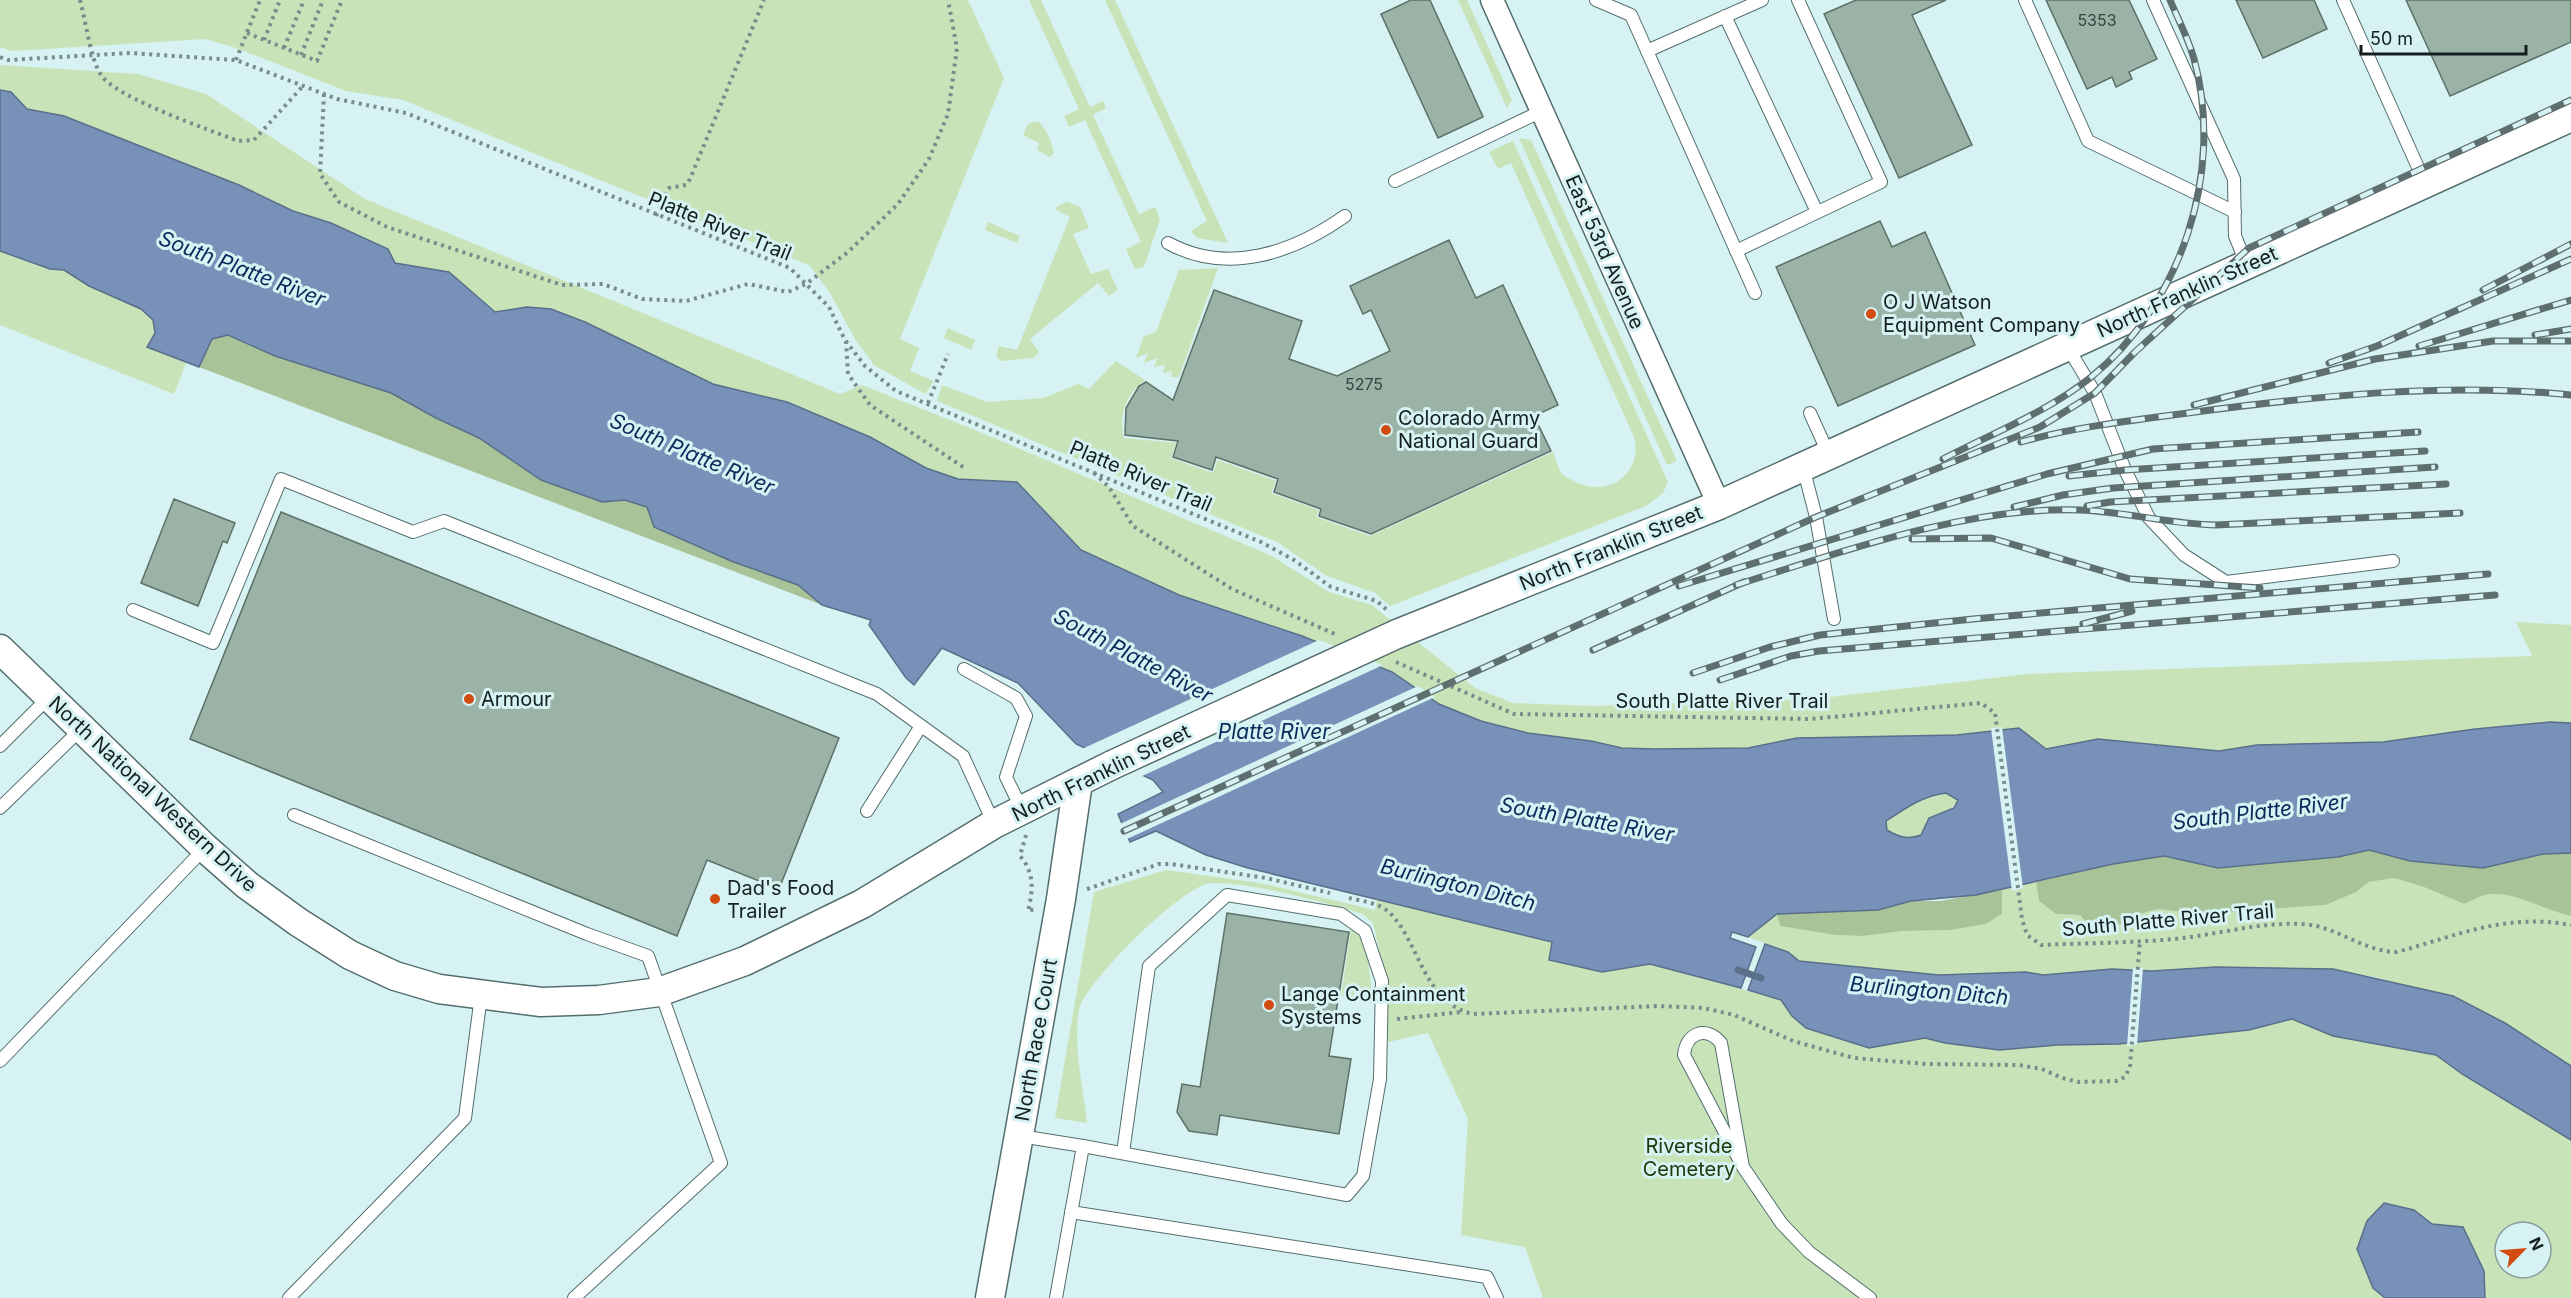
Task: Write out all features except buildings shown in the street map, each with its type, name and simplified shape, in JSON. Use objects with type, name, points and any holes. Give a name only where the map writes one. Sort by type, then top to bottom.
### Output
[{"type":"street","name":"East 53rd Avenue","points":[[1492,0],[1719,505]]},
{"type":"street","name":"North Franklin Street","points":[[659,992],[745,961],[862,904],[994,824],[1112,765],[1393,635],[1719,505],[2571,117]]},
{"type":"street","name":"North National Western Drive","points":[[0,649],[205,848],[256,891],[350,955],[395,976],[439,989],[482,996],[541,1002],[599,1000],[659,992]]},
{"type":"street","name":"North Race Court","points":[[990,1298],[1020,1136],[1078,782]]},
{"type":"lane","points":[[1596,0],[1631,15],[1755,293]]},
{"type":"lane","points":[[1647,51],[1762,0]]},
{"type":"lane","points":[[1736,251],[1881,182],[1798,0]]},
{"type":"lane","points":[[2025,0],[2088,141],[2235,212]]},
{"type":"lane","points":[[2153,0],[2234,179],[2235,236],[2247,265]]},
{"type":"lane","points":[[2343,0],[2425,183]]},
{"type":"lane","points":[[1725,16],[1817,212]]},
{"type":"lane","points":[[1395,181],[1542,111]]},
{"type":"lane","points":[[1168,243],[1206,256],[1252,257],[1296,246],[1345,216]]},
{"type":"lane","points":[[2067,346],[2095,393],[2126,470],[2149,518],[2184,555],[2226,582],[2393,561]]},
{"type":"lane","points":[[1810,413],[1829,455]]},
{"type":"lane","points":[[1803,467],[1816,517],[1834,619]]},
{"type":"lane","points":[[133,610],[213,643],[281,478],[413,532],[444,520],[877,694],[963,756],[994,824]]},
{"type":"lane","points":[[964,669],[1016,698],[1026,716],[1006,777],[1022,810]]},
{"type":"lane","points":[[0,746],[49,697]]},
{"type":"lane","points":[[867,811],[921,726]]},
{"type":"lane","points":[[0,808],[81,729]]},
{"type":"lane","points":[[294,814],[587,934],[648,956],[654,967],[659,992],[721,1162],[574,1298]]},
{"type":"lane","points":[[0,1061],[205,848]]},
{"type":"lane","points":[[1020,1136],[1347,1195],[1363,1176],[1380,1079],[1382,981],[1365,930],[1341,914],[1227,895],[1149,966],[1122,1153]]},
{"type":"lane","points":[[289,1298],[465,1118],[482,996]]},
{"type":"lane","points":[[1743,1167],[1721,1043],[1714,1035],[1704,1031],[1694,1034],[1685,1042],[1684,1055],[1743,1167],[1782,1224],[1809,1252],[1870,1298]]},
{"type":"lane","points":[[1056,1298],[1083,1146]]},
{"type":"lane","points":[[1071,1212],[1487,1277],[1497,1298]]},
{"type":"path","points":[[80,0],[93,55],[102,77],[127,95],[238,141],[254,140],[303,86]]},
{"type":"path","points":[[236,60],[260,0]]},
{"type":"path","points":[[264,40],[280,0]]},
{"type":"path","points":[[284,48],[304,0]]},
{"type":"path","points":[[301,55],[323,0]]},
{"type":"path","points":[[247,33],[317,61],[342,0]]},
{"type":"path","points":[[656,216],[669,188],[686,185],[690,179],[764,0]]},
{"type":"path","points":[[324,94],[320,174],[339,202],[387,227],[562,285],[603,284],[642,299],[686,301],[747,284],[788,291],[806,284],[848,252],[898,204],[929,159],[948,114],[957,48],[948,0]]},
{"type":"path","name":"Platte River Trail","points":[[0,57],[8,60],[130,53],[236,60],[324,94],[406,112],[656,216],[790,268],[829,307],[845,340],[865,366],[896,391],[1262,542],[1294,560],[1331,587],[1377,601],[1393,635]]},
{"type":"path","points":[[845,340],[848,374],[870,405],[966,470]]},
{"type":"path","points":[[928,403],[948,354]]},
{"type":"path","points":[[1094,473],[1109,488],[1133,526],[1232,589],[1341,637]]},
{"type":"path","name":"South Platte River Trail","points":[[1393,635],[1514,714],[1810,719],[1981,702],[1995,713],[2022,919],[2027,935],[2041,945],[2140,940],[2303,924],[2332,931],[2385,952],[2397,952],[2490,924],[2521,920],[2571,925]]},
{"type":"path","points":[[1024,847],[1020,856],[1029,868],[1032,887],[1028,911],[1039,908]]},
{"type":"path","points":[[1094,887],[1159,864],[1172,864],[1266,878],[1371,903],[1387,910],[1399,924],[1426,975],[1440,994],[1462,1012]]},
{"type":"path","points":[[1381,1020],[1434,1017],[1462,1012],[1473,1014],[1658,1006],[1704,1008],[1734,1015],[1793,1041],[1854,1058],[1926,1064],[2019,1065],[2042,1069],[2062,1078],[2079,1082],[2116,1081],[2125,1077],[2130,1067],[2140,940]]},
{"type":"green space","points":[[0,0],[968,0],[1004,78],[900,339],[919,348],[910,371],[934,381],[925,394],[874,365],[855,339],[830,293],[809,265],[403,100],[346,91],[236,48],[205,39],[12,51],[0,47]]},
{"type":"green space","points":[[1029,0],[1041,0],[1090,107],[1103,101],[1106,108],[1093,115],[1139,214],[1155,207],[1160,219],[1144,267],[1135,269],[1126,249],[1141,242],[1085,120],[1069,127],[1064,116],[1079,109]]},
{"type":"green space","points":[[1105,0],[1115,0],[1228,243],[1197,238],[1191,231],[1207,221]]},
{"type":"green space","points":[[1458,0],[1467,0],[1512,100],[1507,108]]},
{"type":"green space","points":[[0,65],[138,74],[206,94],[365,199],[840,394],[862,385],[980,432],[1270,555],[1329,592],[1372,605],[1475,688],[1513,703],[1596,706],[1813,699],[2028,674],[2532,656],[2516,622],[2571,625],[2571,723],[2550,722],[2475,729],[2383,742],[2257,745],[2219,751],[2098,739],[2046,749],[2019,728],[1957,735],[1797,738],[1748,748],[1622,748],[1591,741],[1528,733],[1481,721],[1439,704],[1391,672],[1302,636],[1179,595],[1081,550],[1017,482],[958,479],[926,468],[870,437],[757,394],[713,384],[585,322],[551,309],[495,312],[449,272],[395,263],[388,249],[331,223],[293,211],[239,185],[64,116],[27,109],[11,92],[0,90]]},
{"type":"green space","points":[[1039,122],[1047,133],[1054,153],[1050,157],[1037,150],[1039,143],[1023,135],[1027,125]]},
{"type":"green space","points":[[1519,138],[1531,140],[1677,461],[1667,465]]},
{"type":"green space","points":[[1513,141],[1668,482],[1663,493],[1646,506],[1390,606],[1375,593],[1327,576],[1277,542],[937,401],[942,385],[987,402],[1044,398],[1078,384],[1089,389],[1116,361],[1145,380],[1133,392],[1125,406],[1122,421],[1124,438],[1176,443],[1171,458],[1213,473],[1218,460],[1276,481],[1271,493],[1319,510],[1316,517],[1370,536],[1553,452],[1562,474],[1566,477],[1586,486],[1610,485],[1620,480],[1628,472],[1633,462],[1636,451],[1634,437],[1511,163],[1498,169],[1489,152]]},
{"type":"green space","points":[[1067,202],[1080,207],[1089,228],[1073,234],[1091,274],[1108,269],[1118,290],[1109,296],[1098,283],[1030,339],[1039,352],[1034,358],[1000,361],[996,356],[999,346],[1017,350],[1070,217],[1056,210],[1057,206]]},
{"type":"green space","points":[[988,222],[1020,236],[1017,243],[985,230]]},
{"type":"green space","points":[[0,251],[50,269],[64,270],[89,286],[141,309],[153,320],[155,333],[148,347],[186,363],[174,394],[0,325]]},
{"type":"green space","points":[[1218,268],[1179,377],[1171,377],[1172,371],[1163,373],[1165,365],[1154,367],[1157,358],[1144,363],[1148,353],[1136,358],[1144,336],[1156,332],[1179,270]]},
{"type":"green space","points":[[948,328],[975,340],[971,350],[944,338]]},
{"type":"green space","points":[[228,335],[275,356],[391,393],[479,438],[541,480],[602,502],[625,500],[647,507],[731,561],[798,585],[822,605],[199,367],[212,339]]},
{"type":"green space","points":[[1946,793],[1958,800],[1921,835],[1903,837],[1887,830],[1886,821],[1914,803]]},
{"type":"green space","points":[[2369,850],[2410,861],[2483,868],[2543,854],[2571,853],[2571,916],[2506,895],[2485,895],[2464,904],[2424,887],[2394,878],[2369,882],[2356,892],[2326,905],[2197,914],[2158,909],[2139,914],[2113,928],[2095,931],[2080,915],[2056,914],[2039,901],[2036,882],[2113,864],[2164,856],[2218,868],[2338,857]]},
{"type":"green space","name":"Riverside Cemetery","points":[[1166,870],[1260,883],[1375,910],[1377,900],[1552,942],[1550,960],[1602,972],[1650,964],[1781,1000],[1792,1016],[1806,1028],[1869,1048],[1925,1038],[1999,1050],[2057,1045],[2119,1044],[2249,1030],[2292,1019],[2333,1036],[2436,1055],[2571,1140],[2571,1298],[1543,1298],[1525,1247],[1461,1235],[1468,1119],[1428,1033],[1388,1042],[1387,983],[1373,923],[1363,914],[1246,886],[1211,883],[1180,899],[1137,937],[1098,979],[1085,997],[1079,1010],[1077,1024],[1079,1067],[1087,1123],[1055,1118],[1094,892]]},
{"type":"green space","points":[[2394,878],[2424,887],[2464,904],[2485,895],[2506,895],[2571,916],[2571,1066],[2381,978],[2333,970],[2216,967],[2152,971],[2112,969],[2043,975],[2026,972],[1939,975],[1799,961],[1788,952],[1748,937],[1777,914],[1780,926],[1835,935],[1863,936],[1903,931],[1951,930],[1986,924],[2002,914],[2002,890],[2036,882],[2039,901],[2056,914],[2080,915],[2113,928],[2139,914],[2158,909],[2197,914],[2326,905],[2356,892],[2369,882]]},
{"type":"green space","points":[[2002,890],[2002,914],[1986,924],[1951,930],[1903,931],[1863,936],[1835,935],[1780,926],[1777,914],[1878,910],[1911,901],[1940,901]]},
{"type":"green space","points":[[1351,928],[1362,942],[1366,952],[1372,1004],[1341,996]]},
{"type":"water","name":"Platte River","points":[[0,90],[11,92],[27,109],[64,116],[239,185],[293,211],[331,223],[388,249],[395,263],[449,272],[495,312],[527,307],[551,309],[585,322],[713,384],[787,402],[870,437],[926,468],[958,479],[1017,482],[1081,550],[1179,595],[1302,636],[1392,672],[1439,704],[1481,721],[1528,733],[1591,741],[1622,748],[1748,748],[1797,738],[1957,735],[2019,728],[2046,749],[2098,739],[2219,751],[2257,745],[2383,742],[2475,729],[2550,722],[2571,723],[2571,853],[2543,854],[2483,868],[2410,861],[2369,850],[2338,857],[2218,868],[2164,856],[2113,864],[1976,895],[1911,901],[1878,910],[1777,914],[1748,937],[1732,932],[1730,938],[1756,947],[1741,988],[1650,964],[1602,972],[1549,960],[1552,942],[1248,868],[1206,855],[1156,831],[1130,842],[1118,814],[1163,792],[1153,780],[1076,744],[1018,683],[942,648],[914,685],[906,678],[869,625],[871,620],[822,605],[798,585],[731,561],[654,527],[647,507],[625,500],[602,502],[541,480],[479,438],[391,393],[275,356],[228,335],[212,339],[199,367],[147,347],[155,333],[153,320],[141,309],[89,286],[64,270],[50,269],[0,251]],"holes":[[[1946,793],[1958,800],[1954,808],[1929,818],[1921,835],[1903,837],[1887,830],[1886,821],[1922,800]]]},
{"type":"water","points":[[1765,944],[1788,952],[1799,961],[1939,975],[2026,972],[2043,975],[2112,969],[2152,971],[2216,967],[2333,969],[2453,996],[2505,1023],[2571,1066],[2571,1140],[2462,1074],[2436,1055],[2333,1036],[2292,1019],[2249,1030],[2119,1044],[2057,1045],[1999,1050],[1925,1038],[1869,1048],[1806,1028],[1792,1016],[1781,1000],[1748,990]]},
{"type":"water","points":[[2384,1203],[2414,1210],[2432,1224],[2463,1227],[2484,1271],[2485,1298],[2385,1298],[2373,1288],[2357,1249],[2367,1221]]},
{"type":"pier","points":[[1319,640],[1383,665],[1140,777],[1082,749]]},
{"type":"pier","points":[[1418,686],[1435,697],[1127,839],[1120,824]]},
{"type":"pier","points":[[2002,727],[2023,888],[2012,891],[1991,728]]},
{"type":"pier","points":[[2133,967],[2143,968],[2137,1045],[2127,1046]]},
{"type":"waterway","name":"Burlington Ditch","points":[[1738,970],[1761,978]]},
{"type":"railway","points":[[1943,459],[2037,412],[2090,378],[2122,348],[2149,313],[2171,275],[2188,234],[2199,190],[2204,146],[2202,102],[2194,59],[2170,0]]},
{"type":"railway","points":[[1124,831],[1816,517],[2040,427],[2095,393],[2135,352],[2249,248],[2571,100]]},
{"type":"railway","points":[[2483,290],[2571,244]]},
{"type":"railway","points":[[2329,363],[2377,346],[2571,259]]},
{"type":"railway","points":[[2419,346],[2571,300]]},
{"type":"railway","points":[[2535,335],[2571,329]]},
{"type":"railway","points":[[2194,405],[2375,359],[2493,341],[2571,341]]},
{"type":"railway","points":[[2021,442],[2129,421],[2335,396],[2430,390],[2524,391],[2571,395]]},
{"type":"railway","points":[[1679,586],[2047,474],[2153,449],[2418,432]]},
{"type":"railway","points":[[2069,476],[2125,470],[2425,451]]},
{"type":"railway","points":[[2014,507],[2063,495],[2113,488],[2435,467]]},
{"type":"railway","points":[[2087,506],[2110,502],[2446,484]]},
{"type":"railway","points":[[1736,585],[1906,534],[1994,515],[2080,510],[2216,525],[2460,513]]},
{"type":"railway","points":[[1912,539],[1991,538],[2130,579],[2260,588]]},
{"type":"railway","points":[[1693,673],[1770,647],[1820,635],[1973,619],[2488,574]]},
{"type":"railway","points":[[1593,650],[1744,582]]},
{"type":"railway","points":[[1720,680],[1791,656],[1819,651],[2495,595]]},
{"type":"railway","points":[[2083,624],[2132,611]]},
{"type":"place","name":"O J Watson Equipment Company","points":[[1871,314]]},
{"type":"place","name":"Colorado Army National Guard","points":[[1386,430]]},
{"type":"place","name":"Armour","points":[[469,699]]},
{"type":"place","name":"Dad's Food Trailer","points":[[715,899]]},
{"type":"place","name":"Lange Containment Systems","points":[[1269,1005]]},
{"type":"water label","name":"South Platte River","points":[[242,269]]},
{"type":"water label","name":"South Platte River","points":[[692,454]]},
{"type":"water label","name":"South Platte River","points":[[1133,656]]},
{"type":"water label","name":"South Platte River","points":[[2260,812]]},
{"type":"water label","name":"South Platte River","points":[[1587,820]]}]
